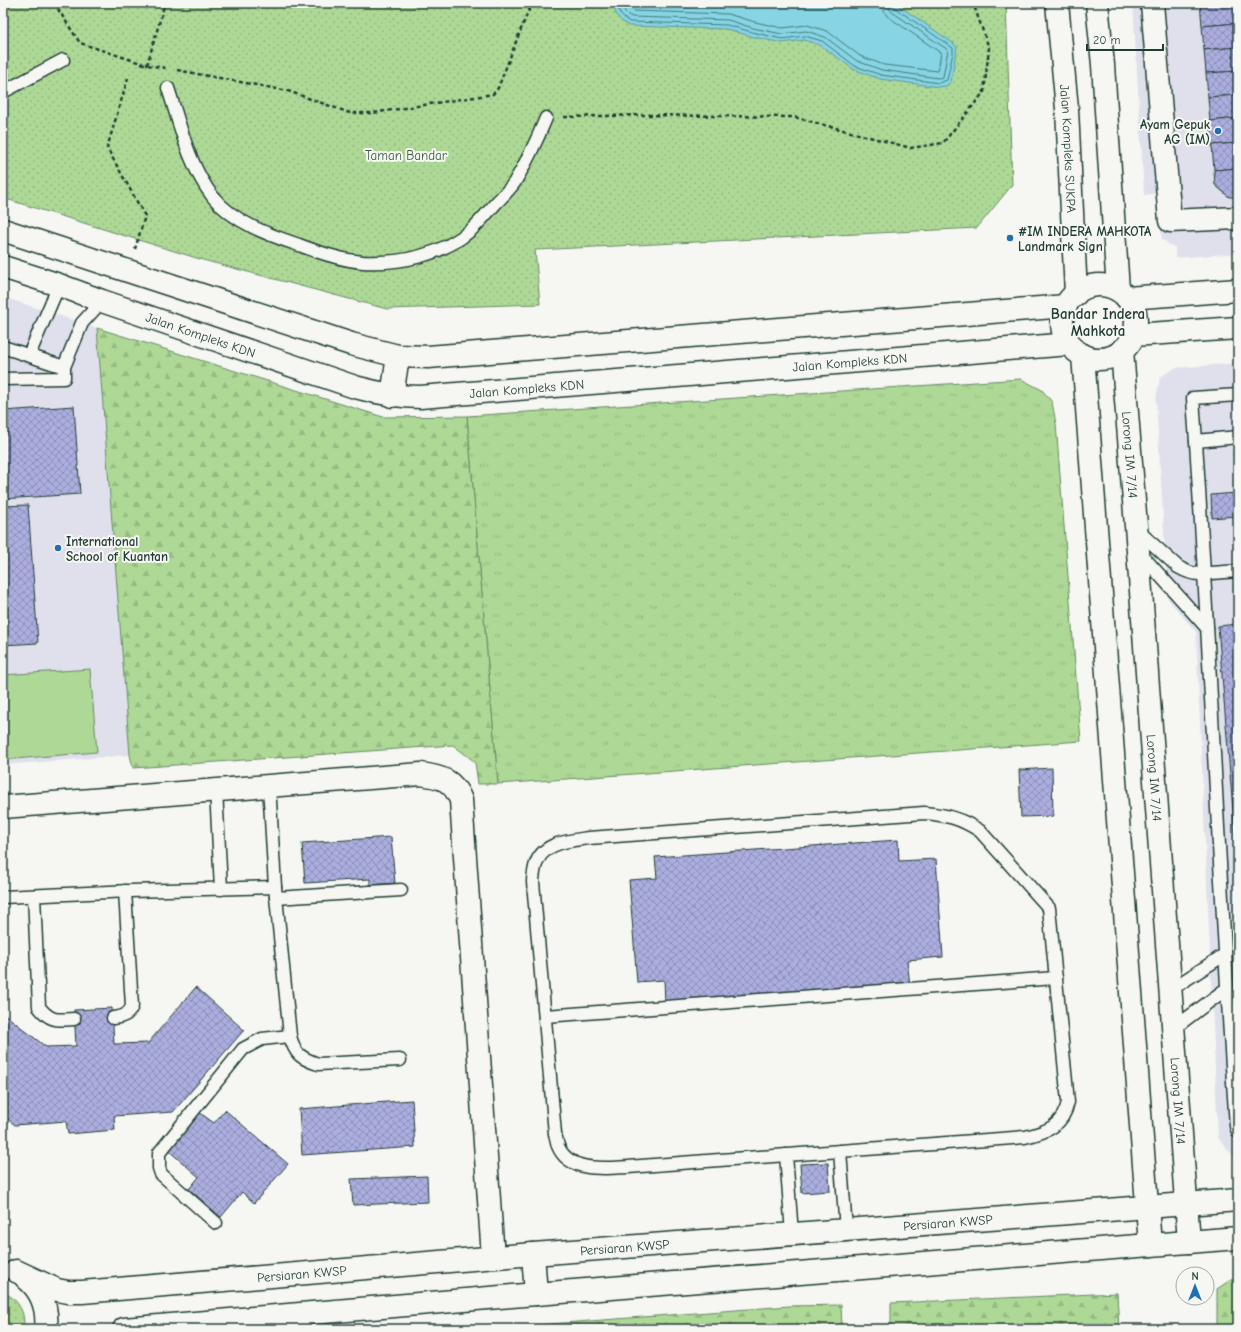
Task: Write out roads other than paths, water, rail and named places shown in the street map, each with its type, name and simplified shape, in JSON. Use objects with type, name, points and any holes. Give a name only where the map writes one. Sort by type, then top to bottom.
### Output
[{"type":"street","name":"Jalan Kompleks SUKPA","points":[[1057,3],[1067,109],[1071,300]]},
{"type":"street","points":[[1097,3],[1123,294],[1133,308],[1136,320],[1128,343],[1113,356],[1101,358],[1089,357],[1076,349],[1065,334],[1062,325],[1071,300],[1088,286],[1106,286],[1123,294],[1238,290]]},
{"type":"street","points":[[1152,3],[1170,221],[1238,218]]},
{"type":"street","points":[[3,230],[352,344],[398,356],[428,357],[1071,300]]},
{"type":"street","name":"Jalan Kompleks KDN","points":[[3,267],[355,387],[392,396],[420,397],[1076,349]]},
{"type":"street","points":[[1128,343],[1238,328]]},
{"type":"street","name":"Lorong IM 7/14","points":[[1128,343],[1136,529],[1185,1205],[1189,1242]]},
{"type":"street","points":[[1076,349],[1150,1245]]},
{"type":"street","points":[[392,396],[398,356]]},
{"type":"street","points":[[3,806],[421,774],[437,776],[449,781],[457,790],[462,800],[493,1257]]},
{"type":"street","name":"Persiaran KWSP","points":[[9,1270],[57,1290],[75,1292],[493,1257],[1238,1200]]},
{"type":"street","points":[[124,1329],[536,1294],[1238,1238]]},
{"type":"street","points":[[533,1254],[536,1294]]},
{"type":"street","name":"Persiaran KWSP","points":[[9,1270],[27,1278],[36,1288],[46,1308],[46,1329]]},
{"type":"lane","points":[[3,92],[63,60]]},
{"type":"lane","points":[[168,88],[188,151],[201,179],[214,198],[233,216],[279,238],[338,258],[363,262],[389,262],[422,256],[447,246],[471,230],[513,184],[534,147],[546,118]]},
{"type":"lane","points":[[30,355],[59,285]]},
{"type":"lane","points":[[3,379],[64,378],[64,366],[82,323],[102,301]]},
{"type":"lane","points":[[3,347],[64,366]]},
{"type":"lane","points":[[1238,395],[1193,398],[1204,573],[1226,989],[1236,1126],[1238,1132]]},
{"type":"lane","points":[[1196,441],[1238,437]]},
{"type":"lane","points":[[1136,529],[1178,567],[1193,574],[1238,571]]},
{"type":"lane","points":[[1138,551],[1207,628]]},
{"type":"lane","points":[[268,786],[276,892],[290,1036],[293,1047],[299,1056],[305,1060],[318,1064],[400,1060]]},
{"type":"lane","points":[[216,789],[221,889]]},
{"type":"lane","points":[[924,813],[942,815],[956,818],[968,823],[980,831],[1049,908],[1068,1102],[1066,1112],[1058,1123],[1049,1129],[1026,1137],[588,1168],[576,1164],[565,1156],[558,1146],[555,1134],[545,1016],[533,882],[535,865],[542,853],[550,846],[563,842],[589,838],[924,813]]},
{"type":"lane","points":[[3,897],[125,891],[221,889],[276,892],[401,890]]},
{"type":"lane","points":[[113,1018],[122,1017],[127,1014],[131,1011],[132,1006],[125,891]]},
{"type":"lane","points":[[34,896],[39,1007],[54,1020],[74,1019]]},
{"type":"lane","points":[[1170,990],[1224,955]]},
{"type":"lane","points":[[545,1016],[1056,978]]},
{"type":"lane","points":[[1173,1029],[1226,989]]},
{"type":"lane","points":[[216,1223],[161,1174],[158,1168],[159,1153],[243,1049],[262,1039],[290,1036]]},
{"type":"lane","points":[[840,1151],[846,1230]]},
{"type":"lane","points":[[786,1155],[792,1234]]},
{"type":"water","points":[[614,3],[895,3],[957,47],[951,82],[946,86],[939,87],[880,79],[853,69],[820,45],[804,40],[782,43],[727,29],[629,26],[622,22],[618,17],[615,11]]},
{"type":"place","name":"Ayam Gepuk AG (IM)","points":[[1218,131]]},
{"type":"place","name":"#IM INDERA MAHKOTA Landmark Sign","points":[[1010,238]]},
{"type":"place","name":"International School of Kuantan","points":[[58,548]]},
{"type":"district","name":"Bandar Indera Mahkota","points":[[1098,322]]},
{"type":"park label","name":"Taman Bandar","points":[[406,155]]}]
